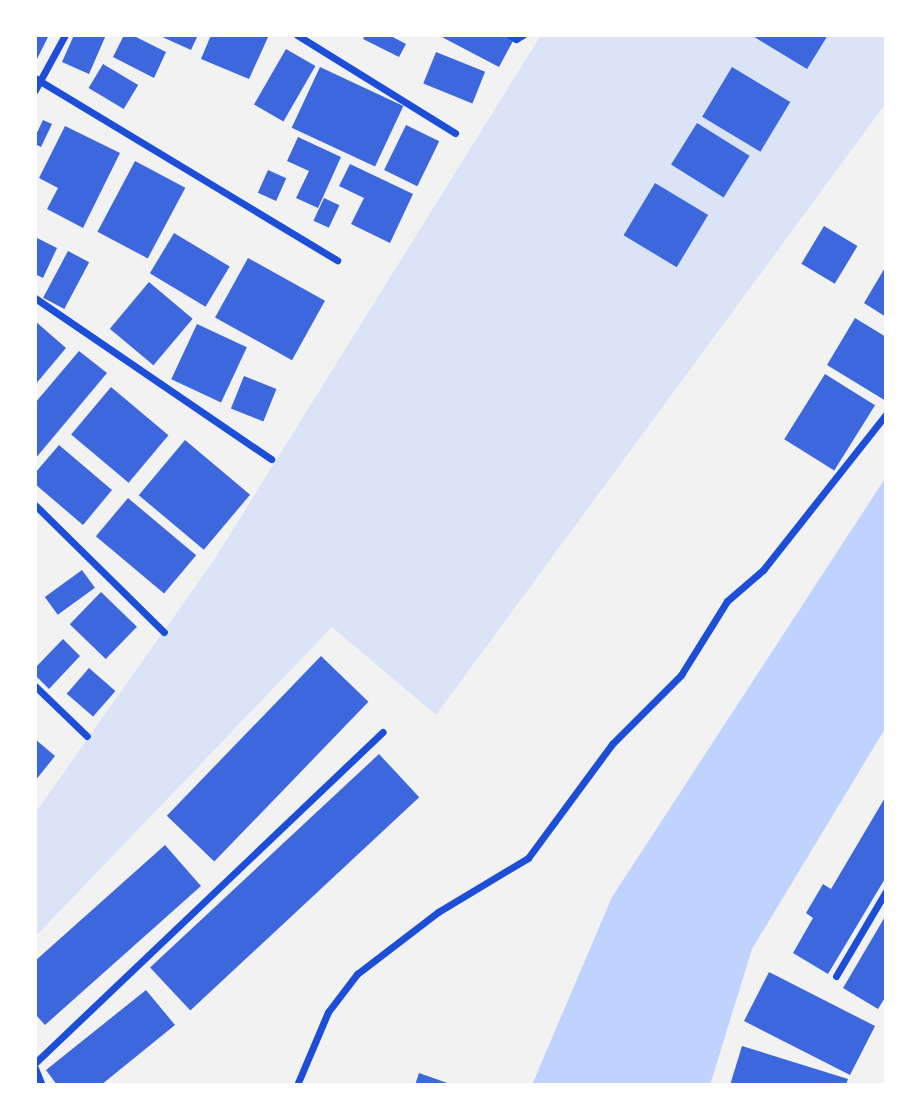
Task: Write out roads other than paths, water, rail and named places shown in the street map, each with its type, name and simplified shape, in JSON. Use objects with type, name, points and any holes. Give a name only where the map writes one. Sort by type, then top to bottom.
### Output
[{"type":"street","points":[[35,90],[37,80],[65,35]]},
{"type":"street","points":[[297,35],[455,133]]},
{"type":"street","points":[[509,35],[516,39],[523,35]]},
{"type":"street","points":[[37,80],[337,260]]},
{"type":"street","points":[[35,298],[271,458]]},
{"type":"street","points":[[297,1085],[328,1012],[358,974],[438,912],[528,858],[612,744],[681,675],[727,601],[763,570],[886,414]]},
{"type":"street","points":[[35,505],[164,632]]},
{"type":"street","points":[[35,686],[87,736]]},
{"type":"street","points":[[42,1085],[35,1066],[383,732]]},
{"type":"street","points":[[836,975],[886,891]]},
{"type":"water","points":[[886,477],[886,727],[752,949],[710,1085],[532,1085],[612,897]]}]
